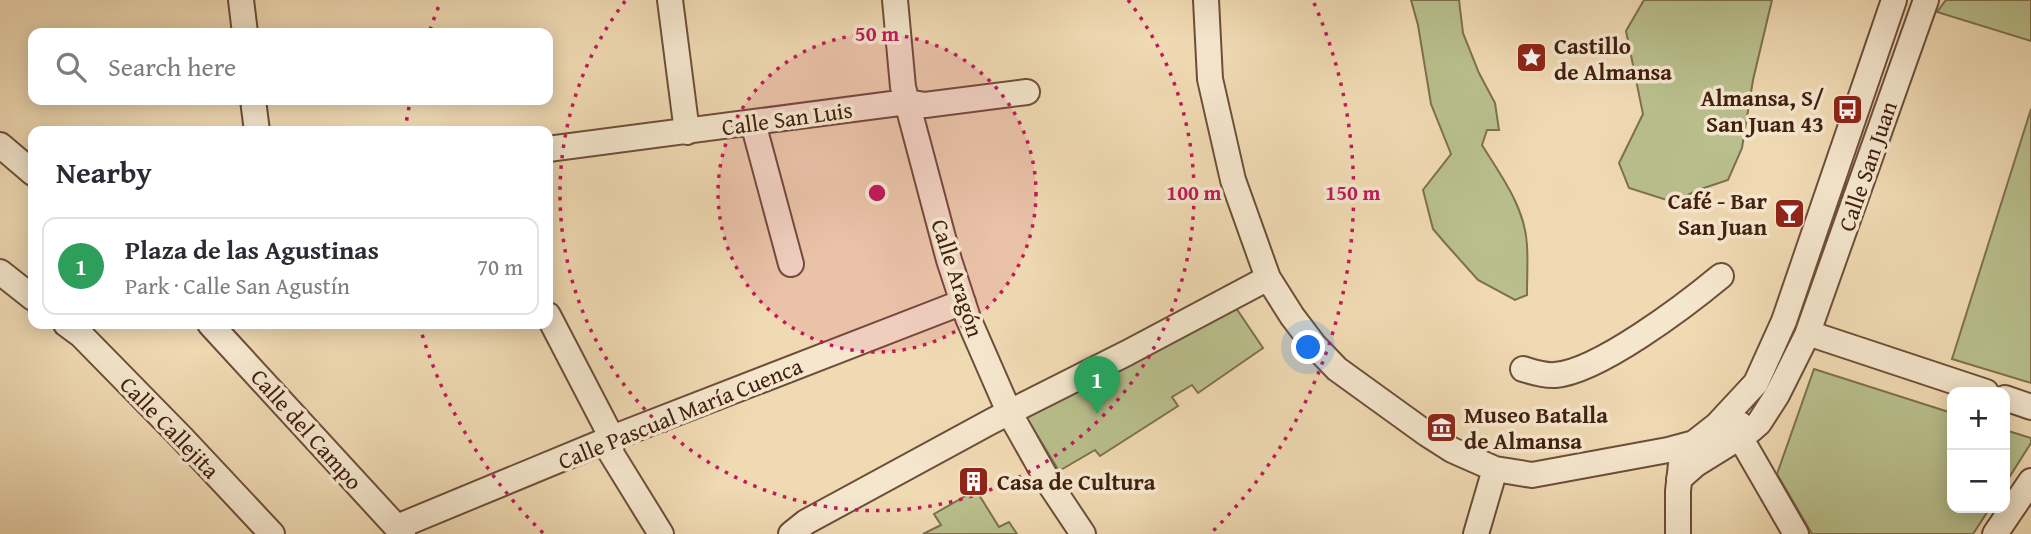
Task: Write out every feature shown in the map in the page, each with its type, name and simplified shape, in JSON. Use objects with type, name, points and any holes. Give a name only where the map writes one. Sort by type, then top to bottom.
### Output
[{"type":"street","points":[[241,0],[244,28]]},
{"type":"street","points":[[670,0],[687,132]]},
{"type":"street","name":"Calle Aragón","points":[[895,0],[903,87],[949,260],[972,330],[1006,405],[1049,483],[1083,534]]},
{"type":"street","name":"Calle San Juan","points":[[1206,0],[1208,66],[1233,180],[1268,278],[1300,326],[1337,369],[1427,435],[1452,450],[1495,469],[1521,475],[1545,474],[1657,453],[1694,443]]},
{"type":"street","name":"Calle San Juan","points":[[1679,479],[1696,464],[1751,430],[1766,413],[1807,335],[1926,0]]},
{"type":"street","name":"Calle San Juan","points":[[1740,437],[1740,420],[1782,324],[1889,7]]},
{"type":"street","name":"Calle San Luis","points":[[553,148],[907,103],[925,105],[1027,92]]},
{"type":"street","points":[[254,105],[256,126]]},
{"type":"street","points":[[753,123],[792,264]]},
{"type":"street","points":[[0,145],[28,169]]},
{"type":"street","points":[[0,272],[28,294]]},
{"type":"street","points":[[1523,369],[1554,375],[1583,368],[1676,311],[1721,276]]},
{"type":"street","points":[[796,532],[806,522],[1006,405],[1127,353],[1268,278]]},
{"type":"street","name":"Calle Pascual María Cuenca","points":[[400,531],[612,438],[963,302]]},
{"type":"street","points":[[1782,324],[1783,336],[1789,342],[1798,342],[1807,335],[1970,387]]},
{"type":"street","points":[[553,326],[612,438],[611,453],[661,534]]},
{"type":"street","name":"Calle Callejita","points":[[73,329],[272,534]]},
{"type":"street","name":"Calle del Campo","points":[[215,329],[400,531]]},
{"type":"street","name":"Calle San Juan","points":[[1679,479],[1682,461],[1694,443],[1717,425],[1756,383]]},
{"type":"street","points":[[2010,400],[2031,407]]},
{"type":"street","points":[[1740,437],[1796,534]]},
{"type":"street","points":[[1476,534],[1495,469]]},
{"type":"street","points":[[1678,534],[1679,479]]},
{"type":"street","points":[[1994,534],[2031,481]]},
{"type":"green space","points":[[1411,0],[1459,0],[1463,33],[1495,103],[1499,130],[1487,130],[1482,145],[1517,205],[1527,245],[1527,295],[1515,300],[1478,280],[1433,229],[1423,190],[1451,154],[1431,104],[1418,25]]},
{"type":"green space","points":[[1644,0],[1772,0],[1753,80],[1742,148],[1728,180],[1673,202],[1629,188],[1619,163],[1643,114],[1626,31]]},
{"type":"green space","points":[[1946,0],[2031,0],[2031,41],[1937,12]]},
{"type":"green space","points":[[2031,109],[2031,383],[1952,359]]},
{"type":"green space","points":[[1234,305],[1263,348],[1198,393],[1192,385],[1172,397],[1178,406],[1100,456],[1095,450],[1059,471],[1025,415]]},
{"type":"green space","points":[[1814,369],[1947,411],[1947,513],[1987,513],[1973,534],[1812,534],[1777,474]]},
{"type":"green space","points":[[2010,432],[2031,438],[2031,443],[2010,476]]},
{"type":"green space","points":[[976,490],[999,527],[1009,522],[1017,534],[923,534],[941,525],[934,514]]},
{"type":"place","name":"Castillo de Almansa","points":[[1531,58]]},
{"type":"place","name":"Almansa, S/ San Juan 43","points":[[1847,110]]},
{"type":"place","name":"Café - Bar San Juan","points":[[1790,213]]},
{"type":"place","name":"Plaza de las Agustinas","points":[[1097,414]]},
{"type":"place","name":"Museo Batalla de Almansa","points":[[1441,427]]},
{"type":"place","name":"Casa de Cultura","points":[[974,481]]}]
